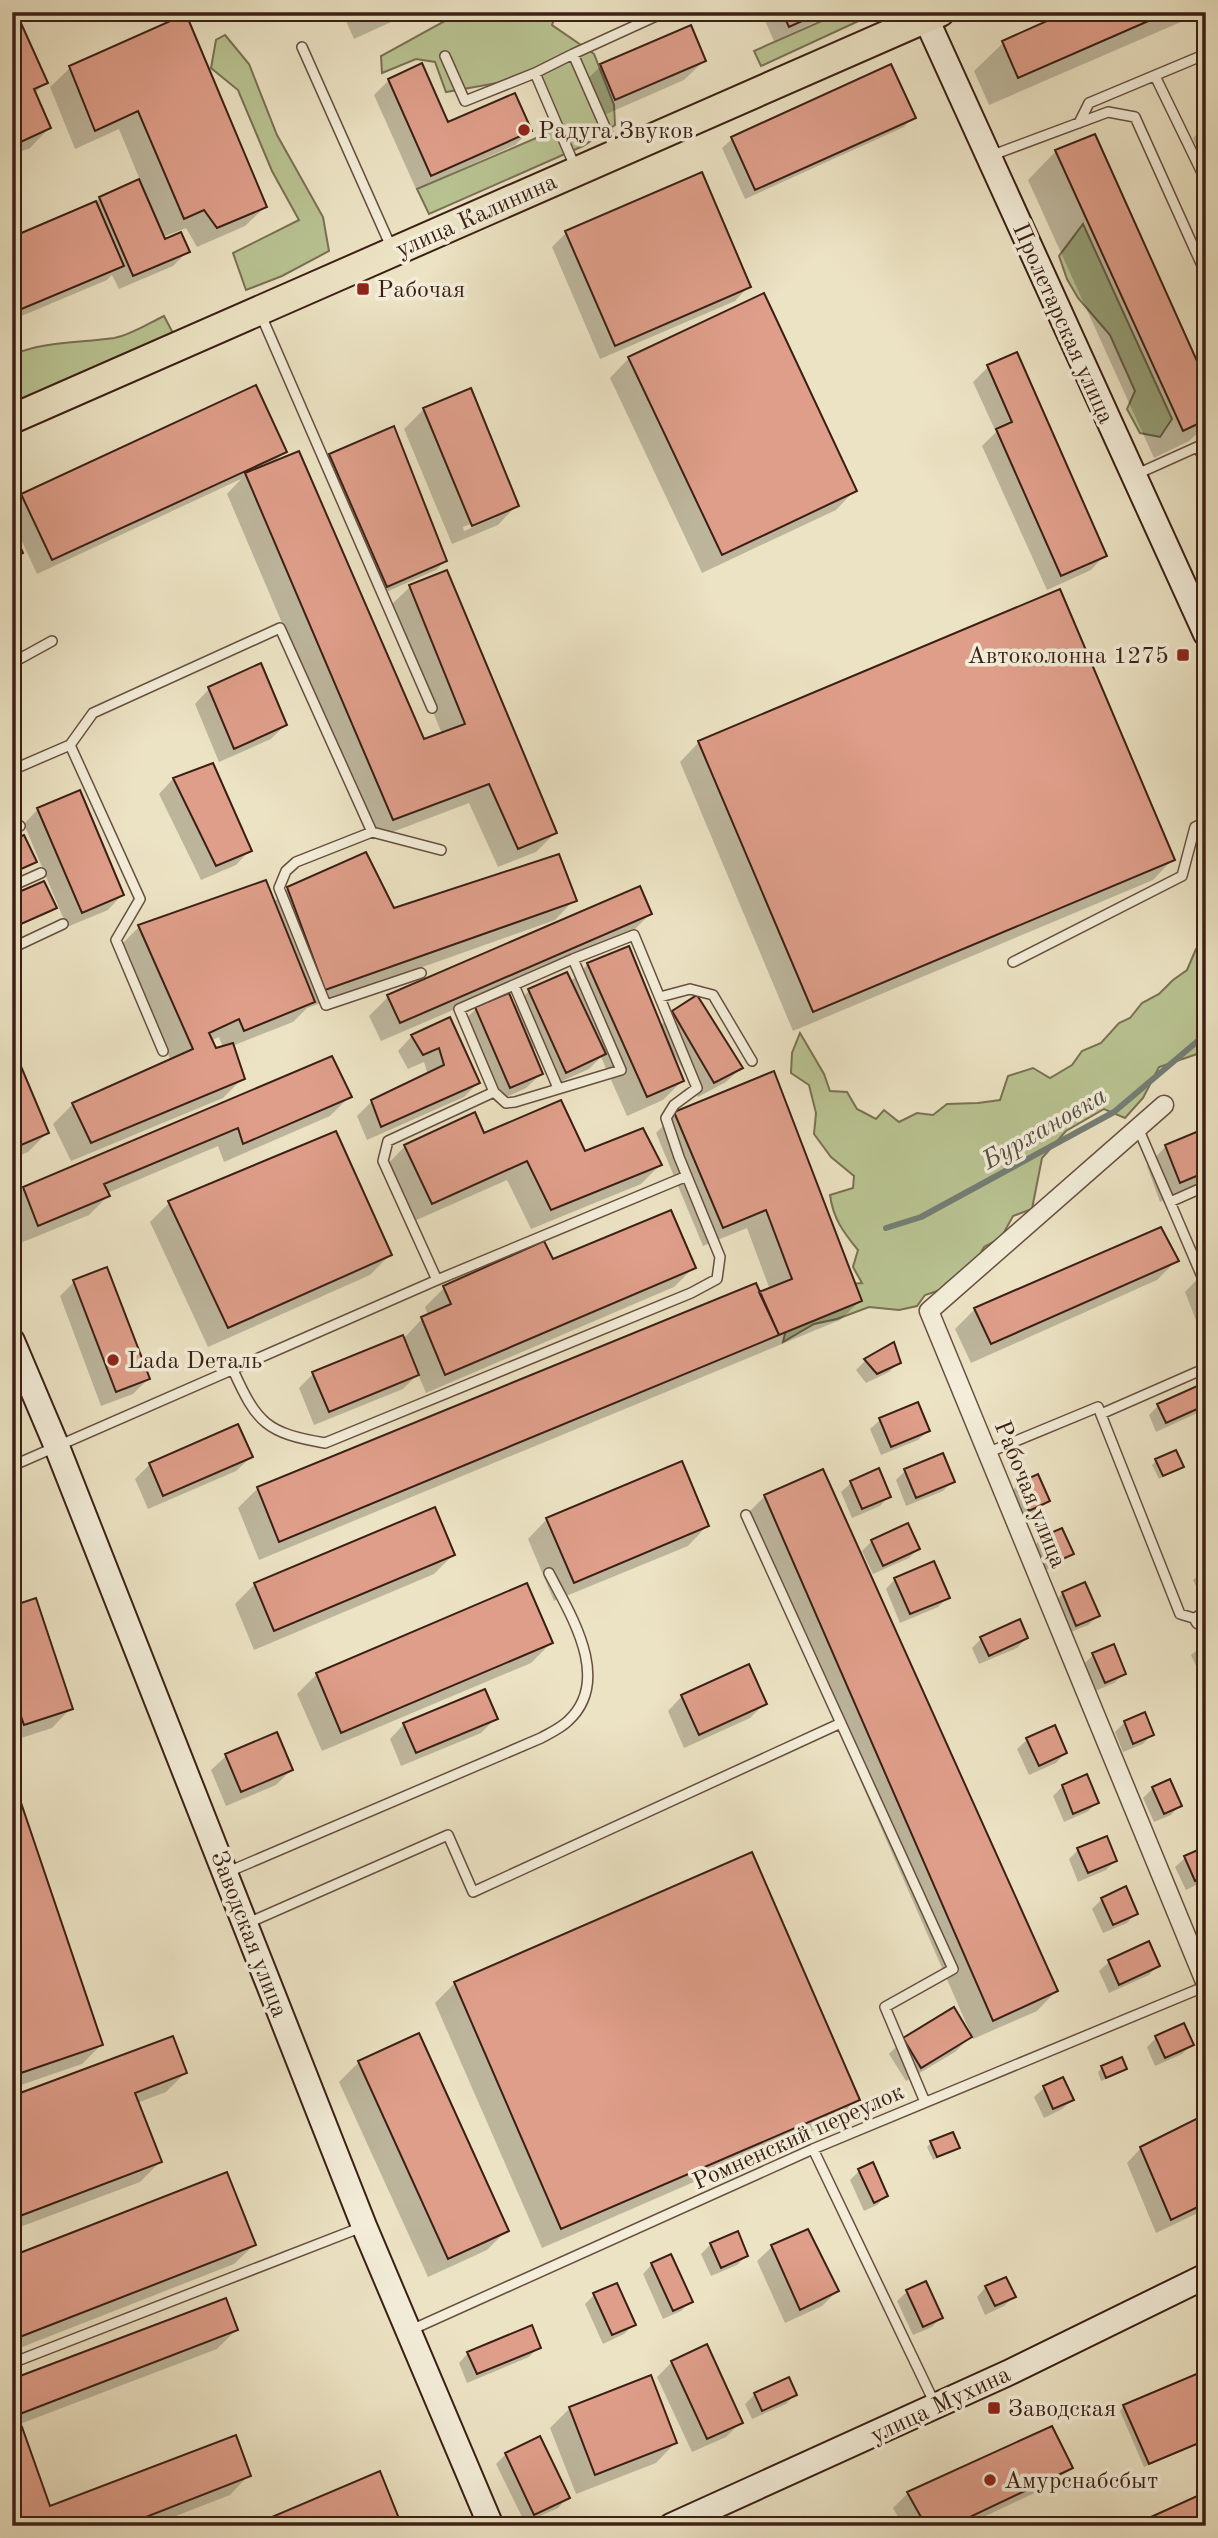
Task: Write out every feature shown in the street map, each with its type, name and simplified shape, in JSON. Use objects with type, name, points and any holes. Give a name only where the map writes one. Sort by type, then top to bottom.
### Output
[{"type":"main road","name":"улица Калинина","points":[[12,419],[930,14]]},
{"type":"street","name":"Пролетарская улица","points":[[930,14],[988,156],[1206,634]]},
{"type":"street","name":"Рабочая улица","points":[[1164,1105],[929,1311],[1206,1985]]},
{"type":"street","name":"Заводская улица","points":[[12,1341],[57,1447],[364,2226],[491,2526]]},
{"type":"street","name":"улица Мухина","points":[[671,2526],[936,2406],[1206,2276]]},
{"type":"lane","points":[[445,56],[465,101],[535,73],[665,12]]},
{"type":"lane","points":[[302,47],[393,251]]},
{"type":"lane","points":[[573,54],[617,153]]},
{"type":"lane","points":[[1079,123],[1089,103],[1206,54]]},
{"type":"lane","points":[[535,73],[577,171]]},
{"type":"lane","points":[[1154,76],[1206,181]]},
{"type":"lane","points":[[988,156],[1108,112],[1135,117],[1206,275]]},
{"type":"lane","points":[[1194,248],[1206,243]]},
{"type":"lane","points":[[259,312],[432,708]]},
{"type":"lane","points":[[1133,475],[1202,445],[1206,462]]},
{"type":"lane","points":[[12,770],[69,745],[93,713],[279,628],[372,832]]},
{"type":"lane","points":[[12,663],[52,642]]},
{"type":"lane","points":[[69,745],[140,899],[116,940],[163,1051]]},
{"type":"lane","points":[[1013,962],[1182,876],[1195,827],[1206,822]]},
{"type":"lane","points":[[421,973],[326,1005],[278,888],[286,871],[296,862],[372,832],[441,850]]},
{"type":"lane","points":[[12,886],[41,873]]},
{"type":"lane","points":[[12,948],[63,924]]},
{"type":"lane","points":[[233,1370],[248,1405],[272,1429],[325,1443],[691,1293],[717,1279],[720,1257],[666,1118],[674,1105],[697,1088],[634,935],[573,959],[458,1009],[494,1092],[506,1103],[621,1070],[573,959]]},
{"type":"lane","points":[[514,985],[558,1088]]},
{"type":"lane","points":[[660,998],[690,989],[713,995],[752,1061]]},
{"type":"lane","points":[[437,1280],[383,1161],[383,1153],[388,1141],[397,1136],[494,1092]]},
{"type":"lane","points":[[1138,1128],[1206,1286]]},
{"type":"lane","points":[[12,1466],[437,1280],[687,1176]]},
{"type":"lane","points":[[1170,1202],[1206,1186]]},
{"type":"lane","points":[[1194,1257],[1206,1251]]},
{"type":"lane","points":[[1101,1414],[1206,1368]]},
{"type":"lane","points":[[987,1454],[1098,1407],[1180,1614],[1203,1619]]},
{"type":"lane","points":[[746,1514],[953,1969],[885,2007],[925,2102]]},
{"type":"lane","points":[[226,1873],[541,1738],[569,1720],[585,1697],[588,1670],[578,1630],[549,1573]]},
{"type":"lane","points":[[246,1923],[448,1835],[473,1892],[841,1723]]},
{"type":"lane","name":"Ромненский переулок","points":[[409,2331],[813,2149],[1206,1985]]},
{"type":"lane","points":[[813,2149],[936,2406]]},
{"type":"lane","points":[[12,2363],[364,2226]]},
{"type":"green space","points":[[461,12],[557,12],[552,25],[594,54],[614,105],[615,125],[583,146],[429,214],[417,189],[555,130],[532,77],[446,92],[435,62],[416,59],[382,73],[381,56]]},
{"type":"green space","points":[[842,12],[878,12],[761,66],[754,51]]},
{"type":"green space","points":[[225,35],[249,64],[277,135],[323,217],[329,251],[282,276],[246,290],[233,253],[299,220],[272,171],[238,90],[211,68],[216,40]]},
{"type":"green space","points":[[1083,224],[1172,419],[1160,437],[1140,433],[1127,409],[1135,391],[1110,335],[1078,298],[1067,279],[1059,256]]},
{"type":"green space","points":[[164,316],[175,337],[12,410],[12,355],[49,345],[120,336]]},
{"type":"green space","points":[[1206,947],[1206,1048],[1200,1053],[1159,1067],[1143,1098],[1125,1118],[1104,1109],[1066,1131],[1042,1158],[1032,1209],[1013,1216],[1001,1238],[984,1247],[975,1264],[943,1289],[925,1295],[917,1306],[899,1310],[869,1307],[814,1324],[783,1342],[791,1308],[836,1285],[862,1283],[853,1267],[858,1250],[840,1224],[830,1195],[853,1188],[854,1176],[831,1157],[814,1134],[816,1113],[809,1085],[791,1073],[792,1053],[800,1033],[824,1074],[830,1091],[847,1092],[857,1109],[876,1119],[884,1110],[899,1122],[917,1113],[933,1115],[947,1104],[1000,1100],[1008,1076],[1033,1068],[1050,1078],[1072,1065],[1082,1051],[1101,1043],[1119,1023],[1130,1018],[1142,1003],[1159,994],[1187,970],[1196,949]]},
{"type":"building","points":[[12,12],[16,12],[48,83],[34,89],[51,128],[12,146]]},
{"type":"building","points":[[370,12],[392,12],[374,21]]},
{"type":"building","points":[[782,12],[822,12],[789,27]]},
{"type":"building","points":[[1067,12],[1169,12],[1018,78],[1002,41]]},
{"type":"building","points":[[186,14],[267,207],[217,228],[204,210],[184,219],[138,111],[95,131],[69,66]]},
{"type":"building","points":[[691,25],[706,61],[615,100],[600,64]]},
{"type":"building","points":[[422,63],[448,122],[515,93],[532,131],[431,176],[388,79]]},
{"type":"building","points":[[891,64],[916,118],[755,190],[731,137]]},
{"type":"building","points":[[1095,134],[1206,381],[1206,420],[1183,431],[1055,150]]},
{"type":"building","points":[[702,172],[751,287],[615,346],[565,231]]},
{"type":"building","points":[[139,179],[165,239],[181,232],[190,252],[133,276],[99,197]]},
{"type":"building","points":[[96,201],[124,266],[12,313],[12,237]]},
{"type":"building","points":[[764,293],[857,491],[722,555],[628,357]]},
{"type":"building","points":[[1017,352],[1107,556],[1061,576],[996,429],[1012,422],[987,365]]},
{"type":"building","points":[[256,385],[287,452],[52,560],[21,494]]},
{"type":"building","points":[[471,388],[519,506],[472,526],[423,408]]},
{"type":"building","points":[[394,426],[447,561],[387,587],[329,454]]},
{"type":"building","points":[[299,451],[424,739],[465,724],[409,585],[447,570],[557,833],[518,849],[489,784],[393,820],[245,473]]},
{"type":"building","points":[[12,528],[23,553],[12,558]]},
{"type":"building","points":[[1060,589],[1175,860],[813,1012],[698,741]]},
{"type":"building","points":[[261,663],[287,725],[234,749],[208,687]]},
{"type":"building","points":[[213,763],[252,851],[216,866],[173,778]]},
{"type":"building","points":[[80,790],[124,895],[82,913],[37,808]]},
{"type":"building","points":[[24,835],[37,862],[12,873],[12,840]]},
{"type":"building","points":[[366,852],[394,908],[559,854],[577,901],[325,990],[287,887]]},
{"type":"building","points":[[266,880],[315,1002],[244,1031],[239,1019],[209,1033],[216,1048],[233,1043],[245,1079],[91,1143],[72,1103],[193,1049],[138,925]]},
{"type":"building","points":[[44,881],[57,908],[12,928],[12,895]]},
{"type":"building","points":[[640,886],[652,914],[400,1023],[387,995]]},
{"type":"building","points":[[629,946],[684,1081],[647,1097],[587,963]]},
{"type":"building","points":[[567,972],[606,1054],[566,1073],[528,989]]},
{"type":"building","points":[[509,993],[543,1074],[510,1088],[475,1007]]},
{"type":"building","points":[[697,995],[743,1068],[714,1083],[672,1011]]},
{"type":"building","points":[[450,1017],[480,1083],[381,1127],[371,1100],[444,1065],[439,1048],[423,1055],[411,1035]]},
{"type":"building","points":[[12,1045],[49,1133],[12,1149]]},
{"type":"building","points":[[332,1056],[352,1097],[243,1144],[238,1128],[104,1184],[110,1196],[38,1226],[23,1187]]},
{"type":"building","points":[[774,1071],[862,1301],[779,1335],[759,1292],[792,1279],[766,1210],[723,1228],[674,1112]]},
{"type":"building","points":[[561,1100],[585,1151],[643,1128],[662,1165],[551,1210],[527,1161],[432,1204],[404,1145],[475,1112],[484,1133]]},
{"type":"building","points":[[1206,1128],[1206,1172],[1180,1183],[1165,1145]]},
{"type":"building","points":[[336,1131],[392,1255],[228,1328],[168,1201]]},
{"type":"building","points":[[671,1210],[696,1268],[445,1375],[421,1317],[451,1304],[443,1286],[544,1241],[553,1259]]},
{"type":"building","points":[[1161,1227],[1179,1261],[991,1344],[974,1308]]},
{"type":"building","points":[[107,1267],[150,1379],[116,1392],[73,1280]]},
{"type":"building","points":[[756,1283],[779,1335],[279,1542],[257,1487]]},
{"type":"building","points":[[403,1335],[419,1375],[329,1412],[312,1372]]},
{"type":"building","points":[[894,1342],[901,1363],[877,1374],[864,1359]]},
{"type":"building","points":[[1206,1382],[1206,1405],[1166,1423],[1157,1404]]},
{"type":"building","points":[[918,1402],[930,1431],[891,1447],[879,1418]]},
{"type":"building","points":[[238,1424],[253,1457],[163,1496],[149,1463]]},
{"type":"building","points":[[1176,1450],[1184,1467],[1163,1476],[1155,1459]]},
{"type":"building","points":[[943,1453],[955,1482],[916,1498],[904,1469]]},
{"type":"building","points":[[682,1461],[709,1526],[574,1583],[546,1518]]},
{"type":"building","points":[[879,1468],[891,1497],[862,1509],[850,1481]]},
{"type":"building","points":[[823,1469],[1058,1991],[993,2021],[764,1495]]},
{"type":"building","points":[[1038,1474],[1050,1501],[1029,1511],[1016,1484]]},
{"type":"building","points":[[435,1507],[455,1555],[274,1631],[254,1583]]},
{"type":"building","points":[[908,1523],[920,1549],[883,1566],[871,1540]]},
{"type":"building","points":[[1062,1528],[1074,1554],[1051,1564],[1039,1538]]},
{"type":"building","points":[[934,1561],[950,1598],[910,1614],[894,1578]]},
{"type":"building","points":[[1085,1582],[1100,1616],[1076,1626],[1062,1592]]},
{"type":"building","points":[[527,1583],[553,1643],[341,1733],[316,1673]]},
{"type":"building","points":[[36,1598],[73,1709],[24,1725],[12,1690],[12,1606]]},
{"type":"building","points":[[1020,1619],[1028,1638],[989,1656],[980,1637]]},
{"type":"building","points":[[1206,1641],[1206,1658],[1200,1644]]},
{"type":"building","points":[[1114,1644],[1126,1674],[1105,1683],[1092,1653]]},
{"type":"building","points":[[749,1664],[767,1704],[699,1735],[681,1695]]},
{"type":"building","points":[[485,1689],[498,1719],[416,1753],[403,1723]]},
{"type":"building","points":[[1145,1712],[1154,1735],[1133,1744],[1124,1721]]},
{"type":"building","points":[[1055,1725],[1067,1753],[1039,1766],[1026,1738]]},
{"type":"building","points":[[277,1732],[293,1770],[241,1792],[225,1754]]},
{"type":"building","points":[[1087,1774],[1099,1803],[1073,1814],[1062,1785]]},
{"type":"building","points":[[1170,1779],[1182,1806],[1164,1814],[1152,1787]]},
{"type":"building","points":[[15,1785],[103,2045],[12,2076],[12,1786]]},
{"type":"building","points":[[1107,1836],[1117,1861],[1088,1873],[1077,1848]]},
{"type":"building","points":[[1200,1849],[1206,1861],[1206,1877],[1195,1881],[1184,1856]]},
{"type":"building","points":[[752,1852],[860,2100],[561,2229],[454,1982]]},
{"type":"building","points":[[1126,1886],[1138,1914],[1113,1925],[1101,1898]]},
{"type":"building","points":[[1149,1941],[1160,1966],[1119,1985],[1108,1960]]},
{"type":"building","points":[[954,2007],[972,2037],[921,2068],[903,2038]]},
{"type":"building","points":[[1184,2023],[1194,2045],[1165,2058],[1155,2036]]},
{"type":"building","points":[[419,2033],[509,2231],[448,2259],[358,2061]]},
{"type":"building","points":[[173,2036],[187,2073],[135,2093],[162,2162],[12,2219],[12,2096]]},
{"type":"building","points":[[1122,2057],[1127,2069],[1106,2078],[1101,2066]]},
{"type":"building","points":[[1063,2077],[1074,2100],[1053,2109],[1043,2086]]},
{"type":"building","points":[[1206,2114],[1206,2203],[1171,2220],[1140,2147]]},
{"type":"building","points":[[953,2132],[960,2148],[937,2157],[930,2141]]},
{"type":"building","points":[[873,2162],[888,2196],[874,2203],[858,2169]]},
{"type":"building","points":[[227,2172],[256,2245],[12,2340],[12,2256]]},
{"type":"building","points":[[808,2229],[839,2291],[800,2310],[771,2245]]},
{"type":"building","points":[[738,2231],[748,2256],[721,2268],[710,2243]]},
{"type":"building","points":[[671,2254],[693,2302],[673,2311],[651,2263]]},
{"type":"building","points":[[1006,2277],[1016,2297],[995,2306],[985,2286]]},
{"type":"building","points":[[926,2281],[943,2318],[923,2327],[906,2290]]},
{"type":"building","points":[[617,2283],[636,2325],[612,2335],[593,2293]]},
{"type":"building","points":[[226,2298],[238,2330],[12,2417],[12,2379]]},
{"type":"building","points":[[532,2325],[541,2348],[477,2374],[467,2352]]},
{"type":"building","points":[[707,2344],[743,2423],[707,2439],[671,2361]]},
{"type":"building","points":[[1206,2370],[1206,2440],[1149,2464],[1123,2405]]},
{"type":"building","points":[[651,2375],[677,2443],[595,2475],[569,2407]]},
{"type":"building","points":[[789,2377],[797,2395],[762,2411],[754,2393]]},
{"type":"building","name":"Амурснабсбыт","points":[[1052,2426],[1073,2468],[951,2526],[926,2526],[907,2492]]},
{"type":"building","points":[[22,2427],[50,2506],[236,2435],[251,2476],[123,2526],[12,2526],[12,2430]]},
{"type":"building","points":[[540,2436],[570,2498],[534,2515],[505,2453]]},
{"type":"building","points":[[380,2471],[402,2526],[269,2526],[267,2519]]},
{"type":"building","points":[[1206,2492],[1206,2526],[1131,2526]]},
{"type":"building","points":[[804,2517],[808,2526],[785,2526]]},
{"type":"waterway","name":"Бурхановка","points":[[886,1228],[921,1217],[1114,1112],[1206,1034]]},
{"type":"place","name":"Радуга Звуков","points":[[524,130]]},
{"type":"place","name":"Рабочая","points":[[363,289]]},
{"type":"place","name":"Автоколонна 1275","points":[[1183,655]]},
{"type":"place","name":"Lada Dеталь","points":[[113,1360]]},
{"type":"place","name":"Заводская","points":[[994,2408]]},
{"type":"place","name":"Амурснабсбыт","points":[[990,2480]]}]
